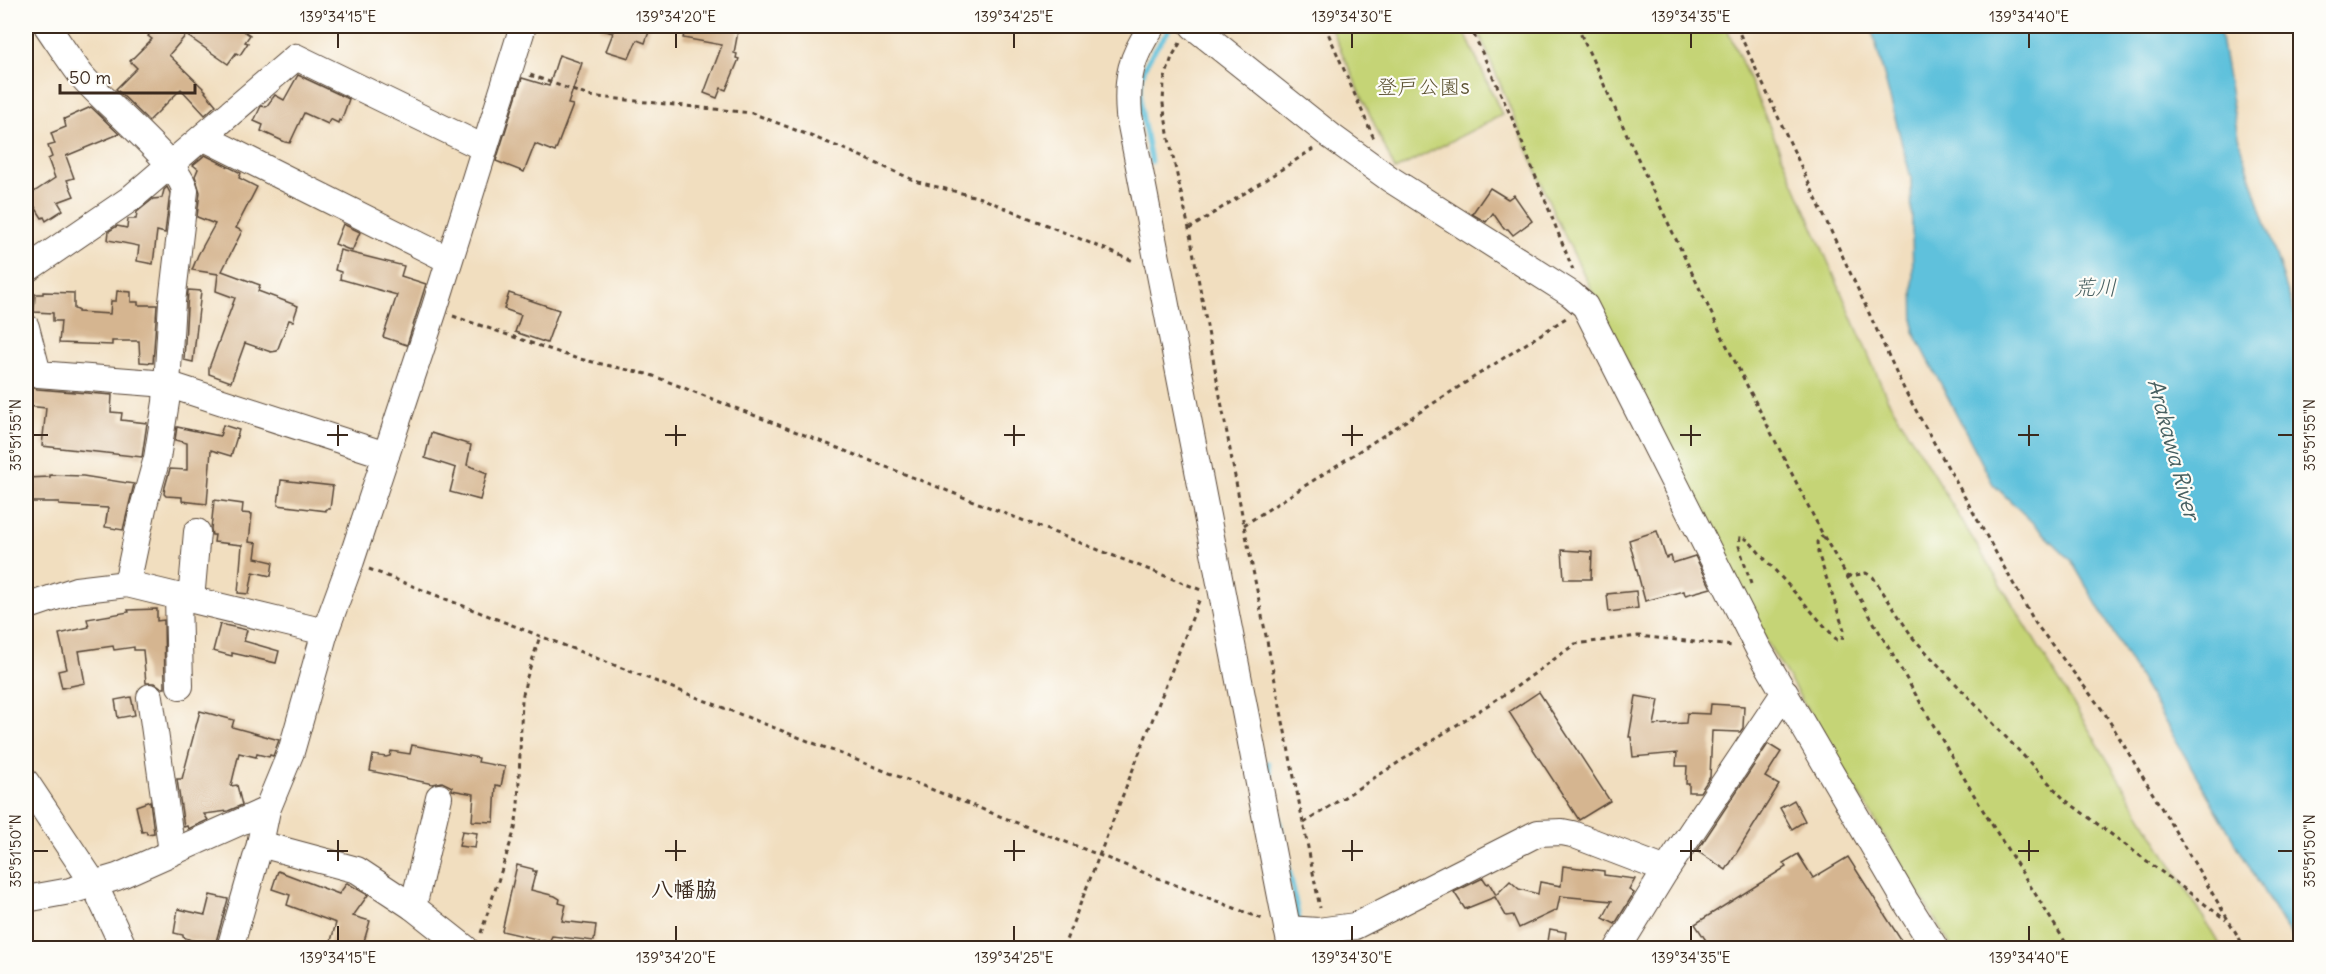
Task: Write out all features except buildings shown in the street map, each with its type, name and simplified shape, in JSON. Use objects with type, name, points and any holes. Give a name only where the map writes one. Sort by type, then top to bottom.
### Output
[{"type":"street","points":[[47,26],[82,76],[171,165],[180,177],[185,191],[172,302],[166,402],[157,458],[143,508],[127,584]]},
{"type":"street","points":[[230,948],[260,844],[267,810],[291,752],[325,632],[351,561],[434,310],[523,26]]},
{"type":"street","points":[[1152,26],[1137,48],[1129,70],[1128,115],[1159,272],[1303,934],[1355,926],[1538,833],[1562,831],[1666,870]]},
{"type":"street","points":[[1188,31],[1390,179],[1570,294],[1585,306],[1758,648],[1935,948]]},
{"type":"street","points":[[26,270],[130,199],[296,57],[484,148]]},
{"type":"street","points":[[203,137],[449,260]]},
{"type":"street","points":[[26,327],[38,374],[167,384],[386,454]]},
{"type":"street","points":[[180,686],[185,598],[197,532]]},
{"type":"street","points":[[26,607],[76,590],[127,584],[325,632]]},
{"type":"street","points":[[1618,948],[1666,870],[1785,692]]},
{"type":"street","points":[[150,697],[172,852]]},
{"type":"street","points":[[26,782],[94,885],[124,948]]},
{"type":"street","points":[[414,907],[439,797]]},
{"type":"street","points":[[26,899],[94,885],[117,877],[267,810]]},
{"type":"street","points":[[260,844],[357,870],[472,942]]},
{"type":"path","points":[[1325,26],[1384,160],[1390,179]]},
{"type":"path","points":[[1244,525],[1585,306],[1573,268],[1515,125],[1470,26]]},
{"type":"path","points":[[1577,26],[1721,333],[1823,535],[1981,807],[2069,948]]},
{"type":"path","points":[[1736,26],[1905,390],[2036,624],[2104,712],[2245,948]]},
{"type":"path","points":[[351,561],[1303,934],[1304,823],[1163,104],[1164,81],[1172,57],[1188,31]]},
{"type":"path","points":[[509,67],[589,96],[752,113],[849,151],[918,182],[981,198],[1159,272]]},
{"type":"path","points":[[1189,229],[1332,137]]},
{"type":"path","points":[[434,310],[575,358],[651,375],[1203,591],[1063,948]]},
{"type":"path","points":[[1752,584],[1739,546],[1740,536],[1748,540],[1838,640],[1842,640],[1844,630],[1818,553],[1817,542],[1823,535]]},
{"type":"path","points":[[1847,577],[1866,573],[1873,577],[1913,638],[2064,799],[2228,921]]},
{"type":"path","points":[[472,942],[515,829],[522,699],[525,680],[540,635]]},
{"type":"path","points":[[1304,823],[1516,687],[1575,644],[1638,636],[1758,648]]},
{"type":"green space","name":"登戸公園s","points":[[1330,26],[1462,26],[1502,115],[1395,170]]},
{"type":"green space","points":[[1476,26],[1726,26],[1887,398],[2222,948],[1952,948],[1760,631],[1556,218]]},
{"type":"water","name":"荒川","points":[[1871,26],[2219,26],[2238,137],[2300,330],[2300,948],[2282,923],[2071,560],[1993,484],[1914,332],[1911,178]]},
{"type":"waterway","points":[[1151,162],[1142,109],[1142,78],[1150,57],[1172,26]]},
{"type":"waterway","points":[[1268,763],[1300,924]]},
{"type":"waterway","points":[[1303,936],[1305,948]]},
{"type":"district","name":"八幡脇","points":[[684,889]]},
{"type":"water label","name":"Arakawa River","points":[[2174,449]]}]
